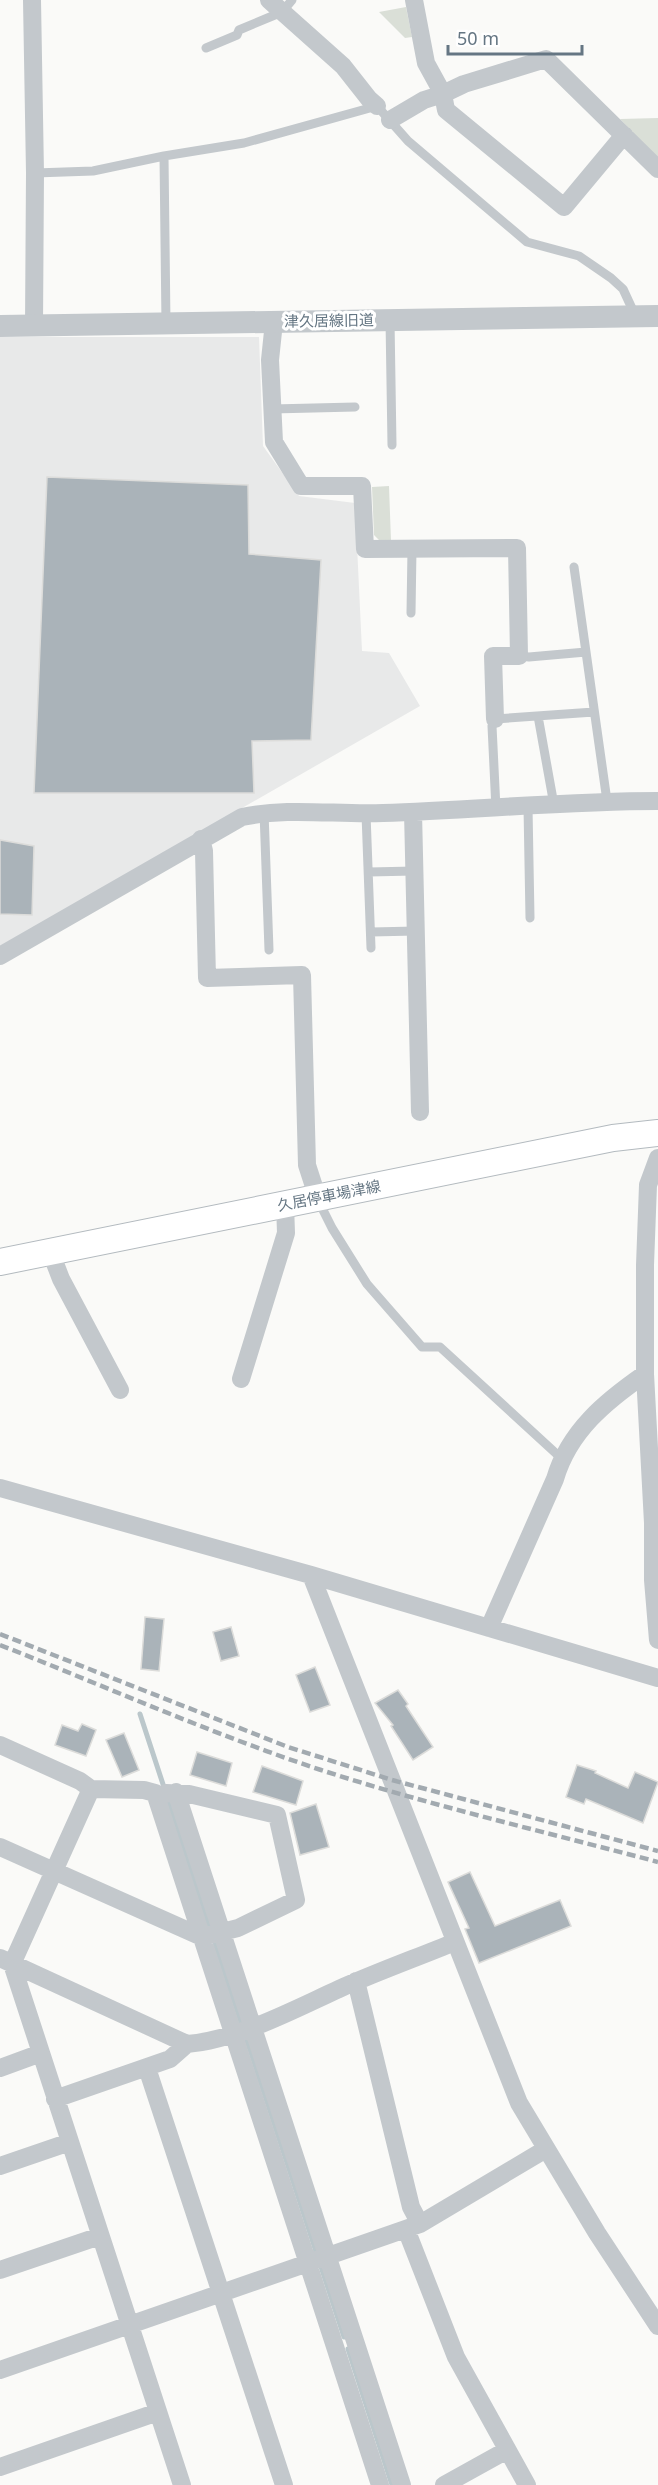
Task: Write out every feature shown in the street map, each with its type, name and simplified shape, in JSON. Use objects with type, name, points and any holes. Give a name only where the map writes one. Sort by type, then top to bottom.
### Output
[{"type":"main road","name":"久居停車場津線","points":[[0,1262],[613,1138],[658,1133]]},
{"type":"street","points":[[32,0],[35,173],[34,326]]},
{"type":"street","points":[[414,0],[426,63],[443,94],[447,110],[564,207],[624,135]]},
{"type":"street","points":[[281,4],[343,66],[377,106]]},
{"type":"street","points":[[390,120],[424,100],[464,84],[546,59],[658,169]]},
{"type":"street","name":"津久居線旧道","points":[[0,326],[658,316]]},
{"type":"street","points":[[274,322],[270,360],[274,442],[301,486],[362,486],[365,549],[518,548],[519,656],[494,656],[495,719]]},
{"type":"street","points":[[0,956],[242,817],[264,812],[366,814],[496,809],[607,801],[658,801]]},
{"type":"street","points":[[413,812],[420,1112]]},
{"type":"street","points":[[201,839],[204,851],[207,978],[302,975],[307,1165],[318,1199]]},
{"type":"street","points":[[658,1158],[648,1185],[645,1265],[645,1374],[653,1523],[653,1580],[658,1640]]},
{"type":"street","points":[[241,1378],[286,1233],[285,1204]]},
{"type":"street","points":[[51,1253],[61,1279],[120,1390]]},
{"type":"street","points":[[489,1628],[555,1479],[561,1458],[597,1410],[645,1374]]},
{"type":"street","points":[[0,1488],[311,1575],[658,1678]]},
{"type":"street","points":[[311,1575],[519,2103],[597,2233],[658,2326]]},
{"type":"street","points":[[0,1745],[80,1781],[91,1789],[144,1790],[277,1815],[296,1900],[238,1928],[212,1935],[54,1872],[0,1847]]},
{"type":"street","points":[[91,1789],[54,1872],[6,1961],[70,2142],[182,2485]]},
{"type":"street","points":[[165,1793],[318,2260],[402,2485]]},
{"type":"street","points":[[6,1961],[187,2044],[243,2030],[455,1942]]},
{"type":"street","points":[[356,1982],[411,2207],[413,2227],[456,2357],[527,2485]]},
{"type":"street","points":[[55,2099],[170,2059],[187,2044]]},
{"type":"street","points":[[0,2068],[40,2053]]},
{"type":"street","points":[[147,2068],[284,2485]]},
{"type":"street","points":[[0,2166],[70,2142]]},
{"type":"street","points":[[0,2370],[413,2227],[546,2149]]},
{"type":"street","points":[[0,2270],[100,2236]]},
{"type":"street","points":[[318,2260],[380,2485]]},
{"type":"street","points":[[0,2467],[158,2412]]},
{"type":"street","points":[[444,2485],[507,2450]]},
{"type":"lane","points":[[206,48],[237,35],[239,30],[281,4]]},
{"type":"lane","points":[[35,173],[93,171],[164,156],[244,143],[377,106],[408,141],[527,242],[579,256],[611,278],[622,289],[634,315]]},
{"type":"lane","points":[[164,156],[166,325]]},
{"type":"lane","points":[[390,320],[392,445]]},
{"type":"lane","points":[[272,409],[355,406]]},
{"type":"lane","points":[[411,613],[412,549]]},
{"type":"lane","points":[[574,567],[607,801]]},
{"type":"lane","points":[[519,656],[586,652]]},
{"type":"lane","points":[[496,809],[492,726],[495,719],[594,712]]},
{"type":"lane","points":[[538,716],[554,805]]},
{"type":"lane","points":[[528,807],[530,918]]},
{"type":"lane","points":[[264,812],[269,950]]},
{"type":"lane","points":[[366,814],[372,948]]},
{"type":"lane","points":[[369,872],[414,871]]},
{"type":"lane","points":[[371,932],[416,931]]},
{"type":"lane","points":[[318,1199],[332,1228],[366,1284],[422,1347],[440,1347],[561,1458]]},
{"type":"shaded area","points":[[406,7],[412,37],[405,38],[379,12]]},
{"type":"shaded area","points":[[658,118],[658,159],[620,119]]},
{"type":"shaded area","points":[[0,337],[259,337],[263,446],[299,496],[355,503],[362,651],[389,653],[420,706],[0,947]]},
{"type":"shaded area","points":[[389,486],[391,541],[380,541],[374,535],[372,487]]},
{"type":"building","points":[[47,477],[248,485],[249,554],[321,560],[311,740],[252,741],[254,793],[34,793]]},
{"type":"building","points":[[0,840],[34,846],[32,915],[0,914]]},
{"type":"building","points":[[145,1617],[164,1619],[159,1671],[141,1669]]},
{"type":"building","points":[[231,1627],[239,1656],[221,1661],[213,1632]]},
{"type":"building","points":[[315,1667],[330,1705],[310,1712],[296,1675]]},
{"type":"building","points":[[398,1690],[433,1747],[413,1760],[391,1726],[393,1725],[375,1703]]},
{"type":"building","points":[[82,1724],[96,1730],[86,1756],[55,1745],[62,1725],[78,1731]]},
{"type":"building","points":[[124,1733],[139,1770],[122,1777],[106,1740]]},
{"type":"building","points":[[197,1752],[232,1763],[226,1786],[190,1775]]},
{"type":"building","points":[[577,1765],[596,1771],[595,1773],[628,1788],[635,1772],[658,1782],[643,1823],[586,1799],[584,1804],[566,1797]]},
{"type":"building","points":[[262,1766],[303,1781],[296,1805],[253,1792]]},
{"type":"building","points":[[316,1804],[329,1847],[300,1855],[290,1813]]},
{"type":"building","points":[[470,1872],[495,1926],[560,1900],[571,1926],[479,1963],[465,1929],[469,1928],[448,1882]]},
{"type":"waterway","points":[[140,1714],[344,2337]]},
{"type":"waterway","points":[[348,2349],[392,2485]]},
{"type":"railway","points":[[0,1634],[288,1747],[392,1780],[658,1851]]},
{"type":"railway","points":[[0,1645],[200,1726],[321,1770],[447,1807],[658,1862]]}]
